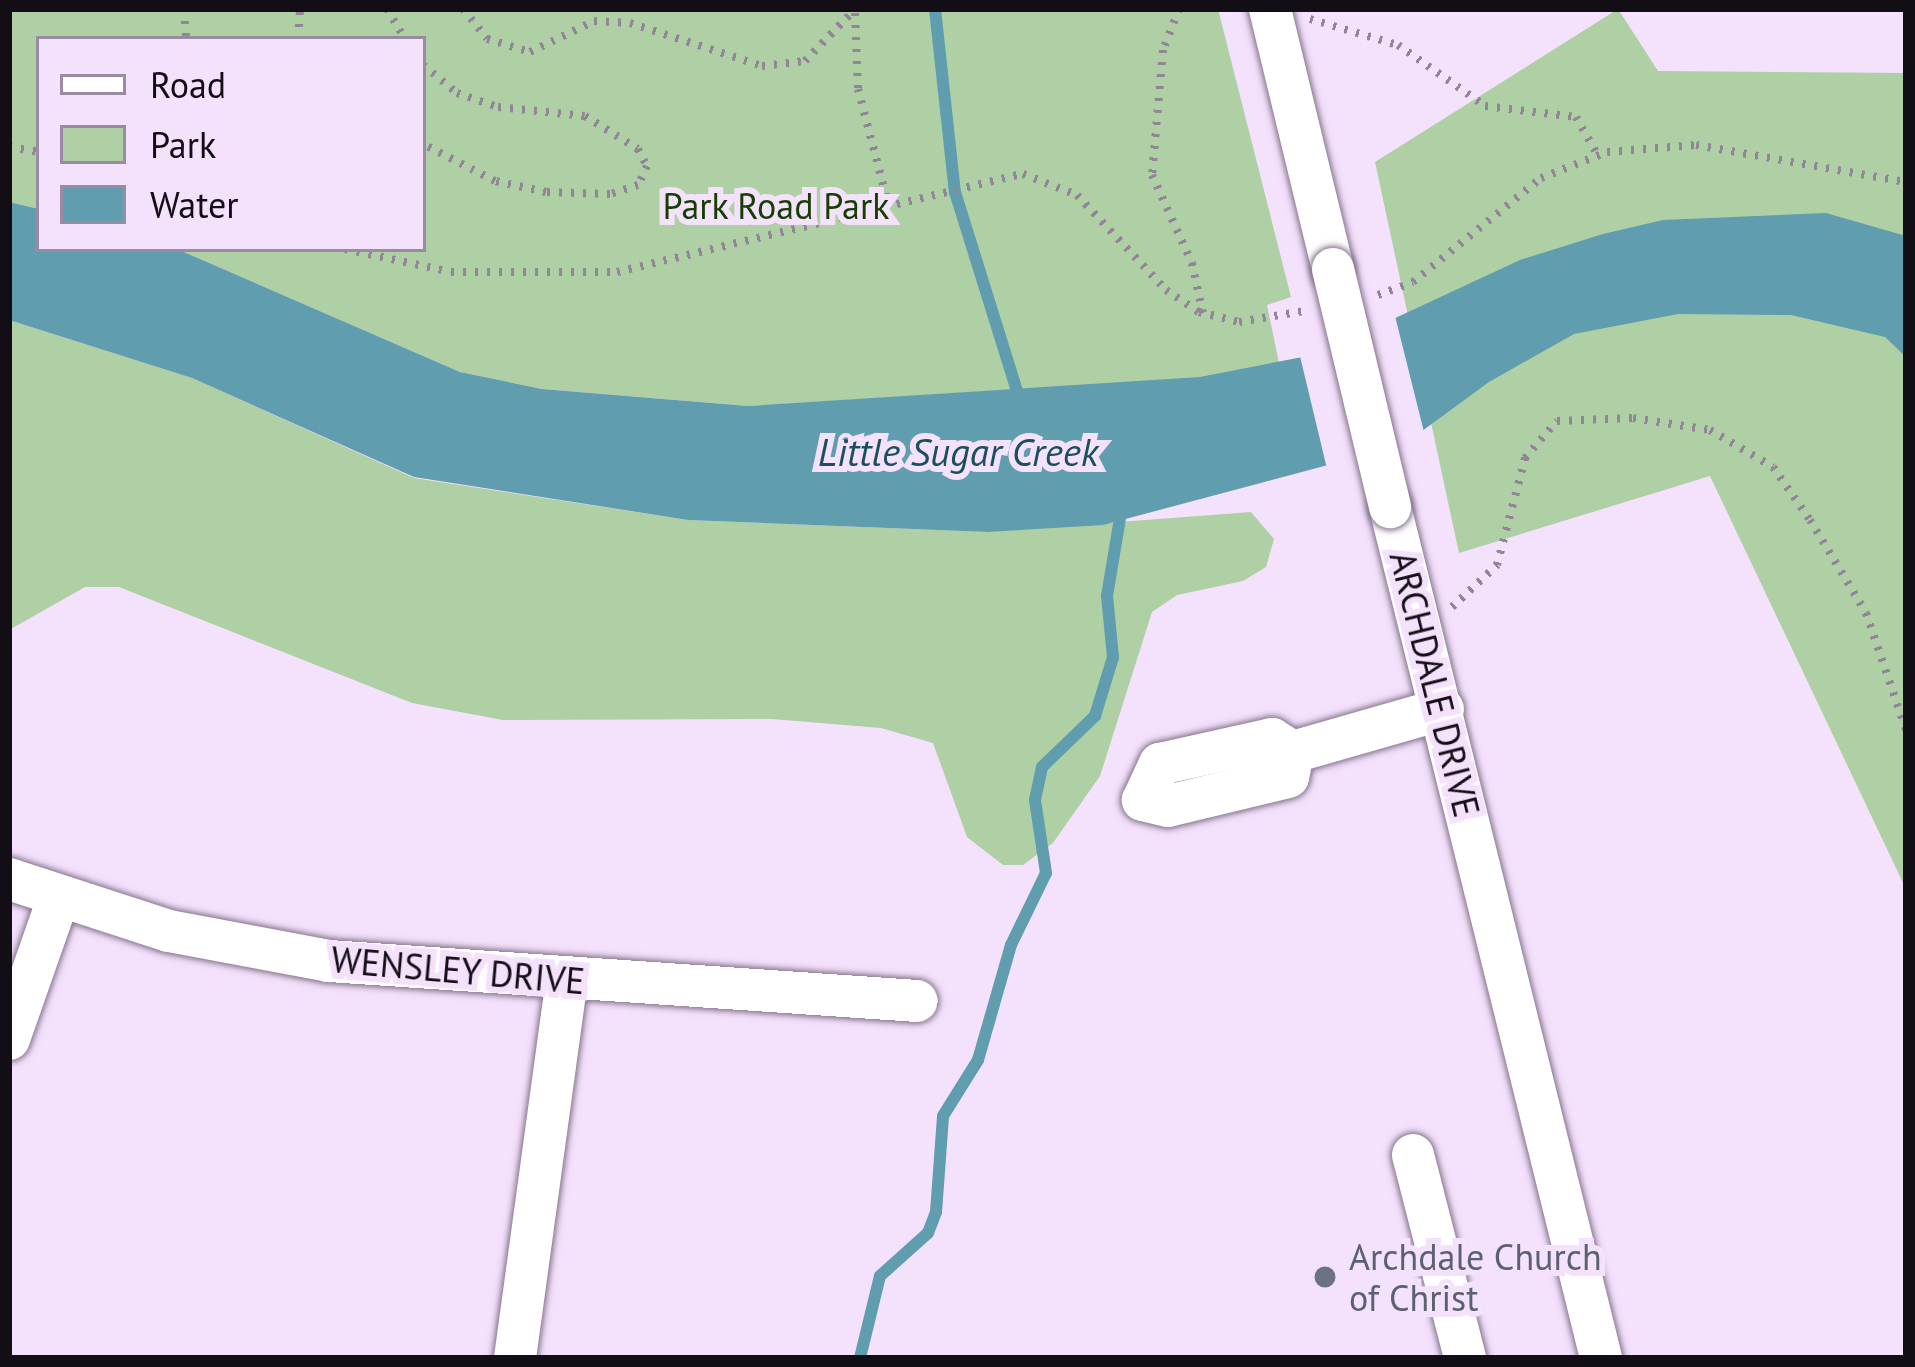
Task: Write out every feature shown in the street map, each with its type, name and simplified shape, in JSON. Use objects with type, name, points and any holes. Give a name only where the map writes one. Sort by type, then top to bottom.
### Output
[{"type":"street","name":"ARCHDALE DRIVE","points":[[1272,14],[1330,287],[1443,710],[1601,1358]]},
{"type":"street","points":[[1293,752],[1443,710]]},
{"type":"street","name":"WENSLEY DRIVE","points":[[9,878],[222,944],[567,980],[917,1001]]},
{"type":"street","points":[[9,1039],[59,896]]},
{"type":"street","points":[[515,1358],[567,980]]},
{"type":"street","points":[[1413,1156],[1466,1358]]},
{"type":"path","points":[[387,9],[403,36]]},
{"type":"path","points":[[463,9],[487,39],[530,52],[593,21],[630,23],[762,66],[805,61],[855,10]]},
{"type":"path","points":[[1179,9],[1163,50],[1151,175],[1192,263],[1203,314]]},
{"type":"path","points":[[855,10],[859,89],[889,203]]},
{"type":"path","points":[[1272,14],[1356,27],[1442,70],[1489,108],[1576,117],[1597,154]]},
{"type":"path","points":[[426,67],[457,93],[498,107],[585,116],[638,148],[647,166],[638,185],[610,194],[546,192],[495,181],[426,146]]},
{"type":"path","points":[[1366,298],[1413,283],[1541,178],[1597,154],[1696,145],[1906,182]]},
{"type":"path","points":[[359,252],[451,272],[593,275],[988,177],[1034,176],[1077,195],[1166,290],[1203,314],[1239,322],[1330,287]]},
{"type":"path","points":[[1420,621],[1458,603],[1497,565],[1525,458],[1557,421],[1633,418],[1710,430],[1773,467],[1810,520],[1866,614],[1906,730]]},
{"type":"green space","name":"Park Road Park","points":[[9,9],[1218,9],[1291,297],[1267,305],[1281,373],[748,406],[542,389],[460,372],[184,252],[426,252],[426,36],[36,36],[36,208],[9,202]]},
{"type":"green space","points":[[1618,9],[1658,71],[1906,73],[1906,889],[1710,476],[1459,553],[1375,162]]},
{"type":"green space","points":[[9,320],[192,378],[414,478],[688,520],[988,532],[1251,512],[1274,539],[1266,567],[1243,581],[1177,595],[1152,612],[1100,776],[1053,843],[1023,865],[1003,865],[967,837],[933,743],[881,728],[772,719],[503,720],[412,703],[119,587],[85,587],[9,630]]},
{"type":"water","name":"Little Sugar Creek","points":[[9,202],[36,208],[36,252],[184,252],[460,372],[542,389],[748,406],[1200,377],[1318,354],[1520,260],[1663,220],[1826,213],[1906,236],[1906,357],[1885,337],[1791,315],[1678,314],[1574,334],[1489,382],[1403,445],[1103,525],[988,532],[688,520],[414,477],[192,378],[9,320]]},
{"type":"pier","points":[[1395,316],[1425,436],[1406,450],[1328,473],[1299,352]]},
{"type":"waterway","points":[[935,9],[955,192],[1019,398]]},
{"type":"waterway","points":[[860,1358],[880,1276],[928,1233],[936,1212],[943,1116],[978,1060],[1011,945],[1046,873],[1035,800],[1042,767],[1095,716],[1113,657],[1107,596],[1122,506]]},
{"type":"place","name":"Archdale Church of Christ","points":[[1325,1277]]}]
